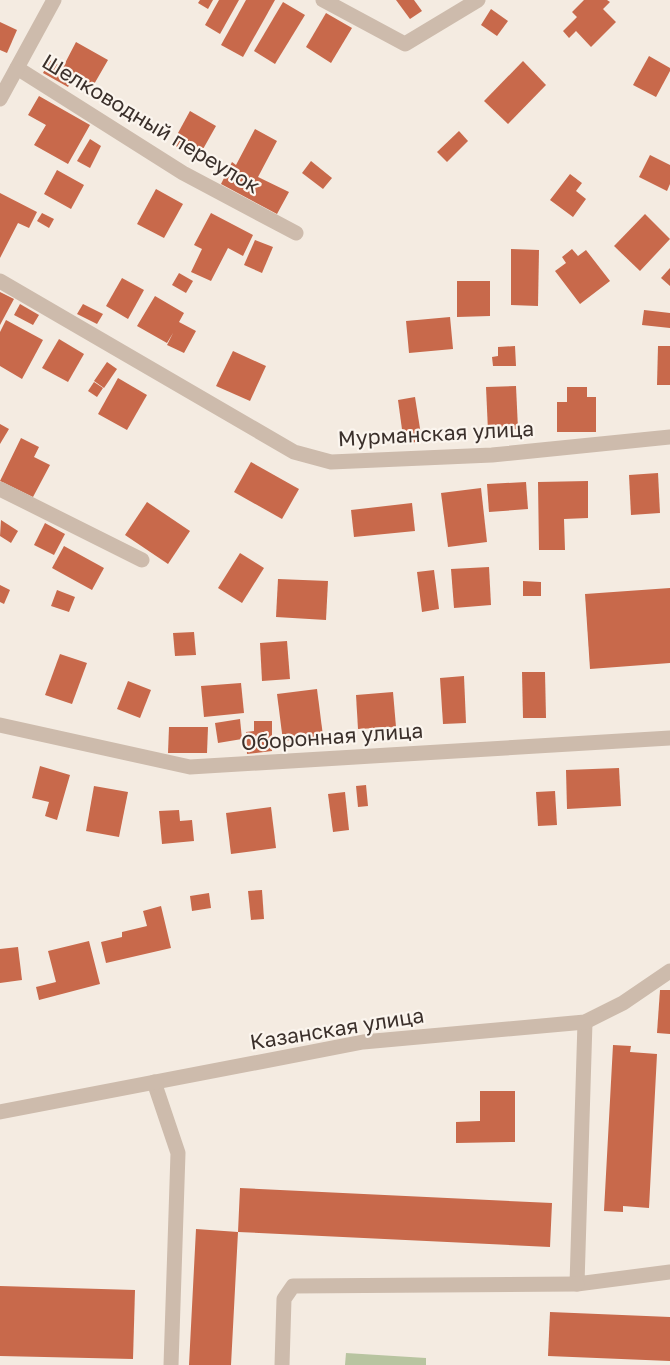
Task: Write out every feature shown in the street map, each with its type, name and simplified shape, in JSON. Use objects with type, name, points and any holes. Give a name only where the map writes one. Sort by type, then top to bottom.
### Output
[{"type":"street","points":[[0,99],[9,74],[54,0]]},
{"type":"street","points":[[323,0],[405,44],[478,0]]},
{"type":"street","name":"Шелководный переулок","points":[[9,74],[183,173],[296,233]]},
{"type":"street","name":"Мурманская улица","points":[[0,280],[294,452],[331,462],[492,455],[670,437]]},
{"type":"street","points":[[0,489],[142,560]]},
{"type":"street","name":"Оборонная улица","points":[[0,725],[190,767],[670,738]]},
{"type":"street","name":"Казанская улица","points":[[0,1112],[363,1042],[585,1022],[622,1003],[670,970]]},
{"type":"street","points":[[577,1284],[585,1022]]},
{"type":"street","points":[[154,1082],[178,1154],[171,1365]]},
{"type":"street","points":[[282,1365],[284,1299],[293,1286],[577,1284],[670,1272]]},
{"type":"green space","points":[[346,1353],[426,1358],[426,1365],[345,1365]]},
{"type":"building","points":[[200,0],[213,0],[208,9],[198,3]]},
{"type":"building","points":[[219,0],[239,0],[220,34],[205,25]]},
{"type":"building","points":[[246,0],[275,0],[243,57],[221,45]]},
{"type":"building","points":[[396,0],[414,0],[422,11],[410,19]]},
{"type":"building","points":[[584,0],[610,2],[603,9],[616,22],[591,47],[576,31],[569,38],[563,31],[577,17],[572,12]]},
{"type":"building","points":[[283,2],[305,15],[275,64],[254,51]]},
{"type":"building","points":[[491,9],[508,21],[497,36],[481,25]]},
{"type":"building","points":[[326,13],[352,28],[331,63],[306,47]]},
{"type":"building","points":[[0,22],[17,30],[7,53],[0,50]]},
{"type":"building","points":[[76,42],[108,60],[93,86],[83,80],[81,83],[73,79],[68,87],[43,73],[50,60],[63,67]]},
{"type":"building","points":[[649,56],[670,68],[656,97],[633,85]]},
{"type":"building","points":[[523,61],[546,85],[508,124],[484,101]]},
{"type":"building","points":[[39,96],[90,125],[68,164],[34,145],[46,125],[28,115]]},
{"type":"building","points":[[190,111],[216,126],[198,158],[172,144]]},
{"type":"building","points":[[255,129],[277,141],[258,177],[289,192],[277,214],[221,184],[232,162],[236,165]]},
{"type":"building","points":[[459,131],[468,141],[447,162],[437,152]]},
{"type":"building","points":[[90,139],[101,146],[90,168],[77,161]]},
{"type":"building","points":[[650,155],[670,165],[670,184],[667,191],[639,177]]},
{"type":"building","points":[[311,161],[332,178],[323,189],[302,173]]},
{"type":"building","points":[[57,170],[84,185],[71,209],[44,194]]},
{"type":"building","points":[[570,174],[582,183],[576,191],[586,199],[573,217],[550,200]]},
{"type":"building","points":[[156,189],[183,204],[164,238],[137,224]]},
{"type":"building","points":[[0,193],[37,212],[29,228],[18,223],[0,258]]},
{"type":"building","points":[[42,213],[54,219],[49,228],[37,221]]},
{"type":"building","points":[[211,213],[253,235],[243,256],[228,248],[211,281],[191,272],[202,249],[194,245]]},
{"type":"building","points":[[645,214],[670,239],[640,271],[614,246]]},
{"type":"building","points":[[255,240],[273,247],[262,273],[244,265]]},
{"type":"building","points":[[511,249],[539,250],[538,306],[511,305]]},
{"type":"building","points":[[572,249],[578,256],[586,250],[610,281],[580,304],[555,271],[566,263],[562,257]]},
{"type":"building","points":[[670,268],[670,286],[661,278]]},
{"type":"building","points":[[179,273],[193,281],[186,293],[172,285]]},
{"type":"building","points":[[122,278],[144,290],[128,319],[106,306]]},
{"type":"building","points":[[457,281],[490,281],[490,316],[457,317]]},
{"type":"building","points":[[0,292],[14,299],[0,325]]},
{"type":"building","points":[[155,296],[184,313],[179,322],[196,331],[184,353],[167,345],[173,333],[167,343],[137,326]]},
{"type":"building","points":[[20,304],[39,315],[33,325],[14,315]]},
{"type":"building","points":[[83,304],[103,314],[97,324],[77,314]]},
{"type":"building","points":[[644,310],[670,313],[670,328],[642,325]]},
{"type":"building","points":[[450,317],[453,349],[409,353],[406,321]]},
{"type":"building","points":[[6,320],[43,340],[22,379],[0,366],[0,332]]},
{"type":"building","points":[[59,339],[84,354],[68,382],[42,368]]},
{"type":"building","points":[[515,346],[516,366],[493,366],[492,357],[498,356],[498,347]]},
{"type":"building","points":[[658,346],[670,346],[670,385],[657,385]]},
{"type":"building","points":[[233,351],[266,366],[250,401],[216,386]]},
{"type":"building","points":[[107,362],[117,369],[104,388],[94,381]]},
{"type":"building","points":[[118,378],[147,395],[127,430],[98,414]]},
{"type":"building","points":[[94,382],[103,388],[97,397],[88,391]]},
{"type":"building","points":[[516,386],[518,429],[488,431],[486,387]]},
{"type":"building","points":[[567,387],[587,387],[587,397],[596,397],[596,432],[557,432],[557,402],[567,402]]},
{"type":"building","points":[[415,397],[422,441],[404,444],[398,400]]},
{"type":"building","points":[[0,424],[9,429],[0,444]]},
{"type":"building","points":[[21,438],[39,447],[34,457],[50,465],[33,497],[0,481]]},
{"type":"building","points":[[251,462],[299,489],[282,519],[234,492]]},
{"type":"building","points":[[658,473],[660,513],[631,515],[629,475]]},
{"type":"building","points":[[588,481],[588,518],[564,519],[565,550],[539,550],[538,482]]},
{"type":"building","points":[[526,482],[528,509],[489,512],[487,484]]},
{"type":"building","points":[[481,488],[487,542],[448,547],[441,493]]},
{"type":"building","points":[[147,502],[190,531],[168,564],[125,535]]},
{"type":"building","points":[[412,503],[415,531],[354,537],[351,510]]},
{"type":"building","points":[[1,520],[18,531],[11,543],[0,536]]},
{"type":"building","points":[[45,523],[65,534],[54,555],[34,545]]},
{"type":"building","points":[[64,546],[104,568],[92,590],[52,568]]},
{"type":"building","points":[[240,553],[264,568],[242,603],[218,588]]},
{"type":"building","points":[[489,567],[491,605],[454,608],[451,569]]},
{"type":"building","points":[[434,570],[439,609],[422,612],[417,572]]},
{"type":"building","points":[[278,579],[328,581],[326,620],[276,617]]},
{"type":"building","points":[[523,581],[541,582],[541,596],[523,596]]},
{"type":"building","points":[[0,585],[10,590],[4,604],[0,602]]},
{"type":"building","points":[[670,588],[670,663],[590,669],[585,594]]},
{"type":"building","points":[[57,590],[75,597],[69,612],[51,606]]},
{"type":"building","points":[[194,632],[196,655],[175,656],[173,633]]},
{"type":"building","points":[[287,641],[290,679],[262,681],[260,643]]},
{"type":"building","points":[[60,654],[87,663],[72,704],[45,695]]},
{"type":"building","points":[[522,672],[545,672],[546,718],[523,718]]},
{"type":"building","points":[[464,676],[466,723],[443,724],[440,678]]},
{"type":"building","points":[[128,681],[151,690],[140,718],[117,709]]},
{"type":"building","points":[[241,683],[244,713],[204,717],[201,686]]},
{"type":"building","points":[[317,689],[323,736],[283,741],[277,694]]},
{"type":"building","points":[[393,692],[396,727],[358,729],[356,695]]},
{"type":"building","points":[[240,719],[242,739],[218,743],[215,723]]},
{"type":"building","points":[[254,721],[272,721],[272,751],[247,754],[246,732],[254,731]]},
{"type":"building","points":[[169,727],[208,727],[207,753],[168,753]]},
{"type":"building","points":[[40,766],[70,775],[57,820],[45,816],[49,802],[32,798]]},
{"type":"building","points":[[619,768],[621,806],[567,809],[566,770]]},
{"type":"building","points":[[366,785],[368,806],[358,807],[356,786]]},
{"type":"building","points":[[94,786],[128,792],[119,837],[86,831]]},
{"type":"building","points":[[555,791],[557,825],[538,826],[536,792]]},
{"type":"building","points":[[345,792],[349,830],[333,832],[328,794]]},
{"type":"building","points":[[271,807],[276,848],[231,854],[226,813]]},
{"type":"building","points":[[179,810],[180,821],[192,820],[194,841],[162,844],[159,811]]},
{"type":"building","points":[[262,890],[264,919],[251,920],[248,891]]},
{"type":"building","points":[[209,893],[211,908],[192,911],[190,896]]},
{"type":"building","points":[[161,906],[171,948],[106,963],[101,942],[122,937],[122,932],[147,926],[143,911]]},
{"type":"building","points":[[89,941],[100,984],[39,1000],[36,987],[56,982],[48,951]]},
{"type":"building","points":[[18,947],[22,980],[0,983],[0,949]]},
{"type":"building","points":[[660,990],[670,990],[670,1034],[657,1033]]},
{"type":"building","points":[[613,1045],[631,1046],[630,1052],[657,1054],[649,1208],[623,1206],[623,1212],[604,1211]]},
{"type":"building","points":[[480,1091],[515,1091],[515,1142],[456,1143],[456,1122],[480,1121]]},
{"type":"building","points":[[240,1188],[552,1203],[550,1247],[238,1232]]},
{"type":"building","points":[[196,1229],[238,1232],[231,1365],[189,1365]]},
{"type":"building","points":[[0,1286],[135,1290],[133,1359],[0,1356]]},
{"type":"building","points":[[550,1312],[670,1317],[670,1361],[548,1356]]}]
